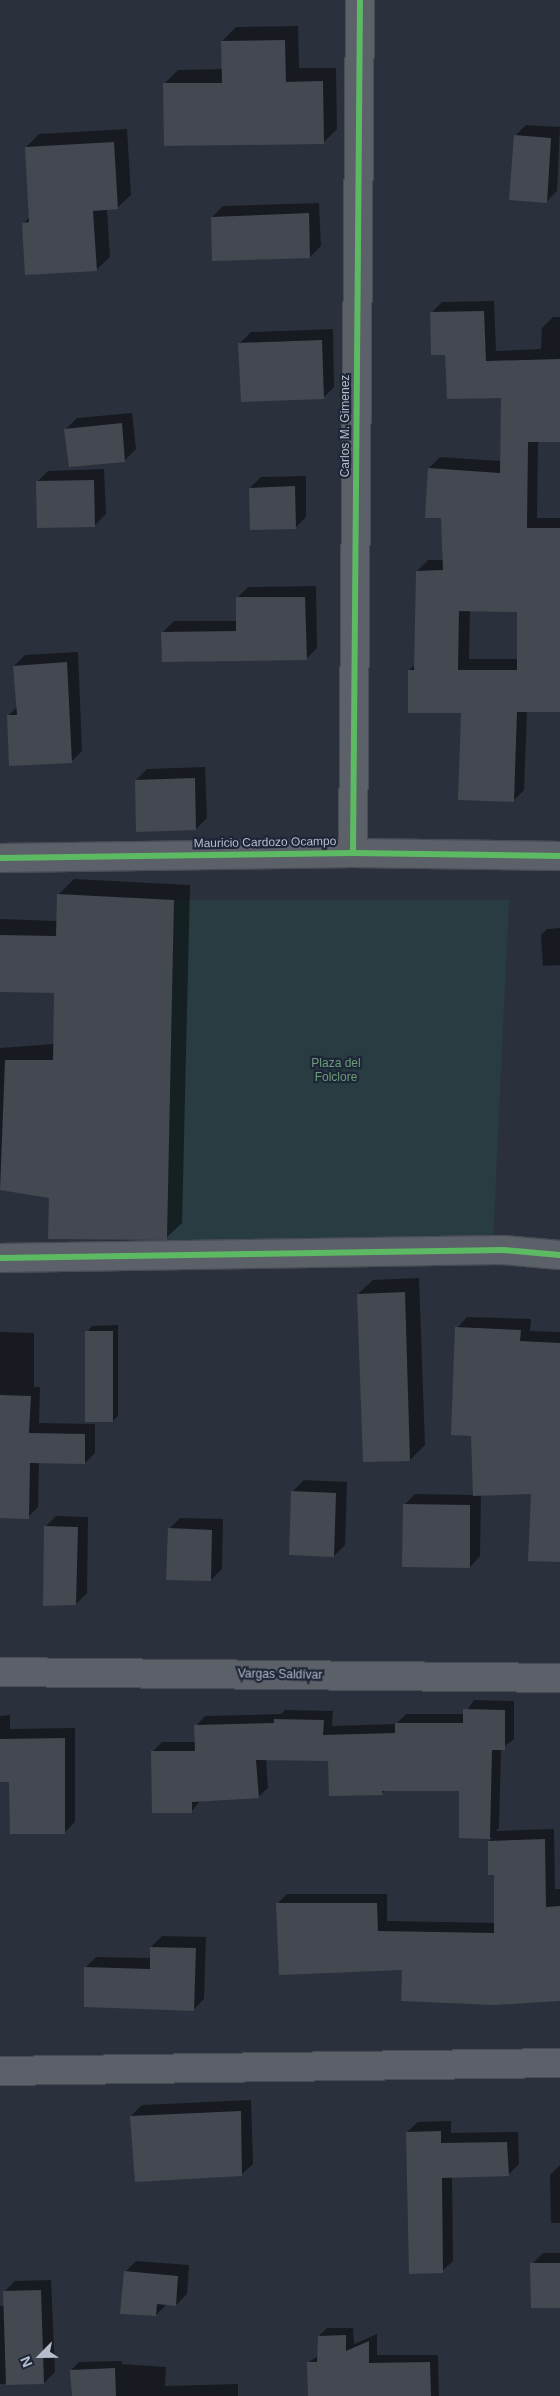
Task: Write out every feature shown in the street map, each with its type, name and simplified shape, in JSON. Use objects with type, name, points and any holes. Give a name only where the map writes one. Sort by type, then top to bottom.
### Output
[{"type":"street","name":"Carlos M. Gimenez","points":[[353,853],[360,0]]},
{"type":"street","name":"Mauricio Cardozo Ocampo","points":[[0,858],[353,853],[560,856]]},
{"type":"street","points":[[0,1258],[504,1250],[560,1254]]},
{"type":"street","name":"Vargas Saldívar","points":[[0,1672],[560,1678]]},
{"type":"street","points":[[0,2071],[560,2063]]},
{"type":"green space","name":"Plaza del Folclore","points":[[174,900],[509,900],[493,1242],[167,1244]]},
{"type":"building","points":[[285,40],[286,82],[323,81],[324,144],[164,146],[163,83],[222,83],[221,41]]},
{"type":"building","points":[[514,135],[551,138],[547,203],[509,200]]},
{"type":"building","points":[[114,142],[118,209],[93,211],[97,271],[25,275],[22,223],[29,222],[25,147]]},
{"type":"building","points":[[309,213],[310,258],[212,261],[211,217]]},
{"type":"building","points":[[484,311],[486,361],[560,359],[560,442],[528,442],[527,528],[560,528],[560,712],[517,712],[514,802],[458,800],[461,713],[408,713],[408,670],[414,670],[416,571],[443,570],[441,518],[425,518],[428,468],[500,473],[501,398],[447,399],[445,355],[431,355],[430,312]],"holes":[[[459,611],[517,612],[517,670],[458,670]]]},
{"type":"building","points":[[322,340],[324,399],[241,402],[238,343]]},
{"type":"building","points":[[122,423],[125,462],[69,467],[64,429]]},
{"type":"building","points":[[94,480],[95,527],[37,528],[36,481]]},
{"type":"building","points":[[295,486],[296,529],[250,530],[249,488]]},
{"type":"building","points":[[236,597],[305,597],[307,660],[162,662],[161,632],[236,631]]},
{"type":"building","points":[[67,662],[72,763],[9,766],[7,715],[17,715],[13,666]]},
{"type":"building","points":[[195,778],[196,830],[136,832],[135,780]]},
{"type":"building","points":[[57,894],[174,900],[167,1240],[48,1239],[49,1198],[0,1190],[5,1060],[53,1060],[54,993],[0,992],[0,935],[56,936]]},
{"type":"building","points":[[405,1292],[410,1461],[363,1462],[357,1294]]},
{"type":"building","points":[[455,1327],[521,1330],[520,1341],[560,1343],[560,1562],[528,1561],[531,1494],[473,1496],[471,1436],[451,1435]]},
{"type":"building","points":[[85,1331],[113,1331],[113,1422],[85,1422]]},
{"type":"building","points":[[0,1395],[31,1396],[29,1433],[85,1434],[85,1464],[30,1463],[29,1519],[0,1518]]},
{"type":"building","points":[[291,1491],[336,1493],[334,1557],[289,1555]]},
{"type":"building","points":[[403,1504],[470,1505],[470,1568],[402,1567]]},
{"type":"building","points":[[44,1526],[78,1527],[76,1605],[43,1606]]},
{"type":"building","points":[[168,1528],[212,1530],[211,1581],[166,1580]]},
{"type":"building","points":[[463,1709],[505,1710],[505,1750],[492,1750],[490,1839],[459,1838],[459,1791],[382,1791],[383,1795],[329,1796],[328,1761],[256,1760],[259,1798],[192,1802],[192,1813],[152,1813],[151,1751],[195,1751],[194,1725],[274,1723],[274,1719],[324,1720],[323,1735],[395,1733],[395,1723],[463,1723]]},
{"type":"building","points":[[65,1738],[65,1834],[10,1834],[9,1782],[0,1782],[0,1739]]},
{"type":"building","points":[[545,1839],[546,1907],[560,1906],[560,2001],[495,2005],[401,2001],[402,1970],[279,1975],[276,1903],[377,1903],[378,1931],[494,1933],[494,1875],[488,1875],[488,1841]]},
{"type":"building","points":[[150,1947],[196,1948],[194,2011],[84,2007],[84,1967],[150,1969]]},
{"type":"building","points":[[241,2111],[242,2176],[135,2182],[130,2116]]},
{"type":"building","points":[[441,2131],[441,2143],[507,2142],[509,2176],[442,2178],[443,2273],[409,2274],[406,2132]]},
{"type":"building","points":[[530,2263],[560,2263],[560,2308],[531,2308]]},
{"type":"building","points":[[124,2271],[178,2276],[176,2306],[157,2304],[156,2316],[120,2314]]},
{"type":"building","points":[[41,2290],[44,2384],[6,2385],[3,2291]]},
{"type":"building","points":[[346,2335],[346,2351],[369,2341],[369,2363],[430,2362],[431,2396],[308,2396],[307,2362],[317,2362],[318,2336]]},
{"type":"building","points":[[115,2368],[116,2396],[72,2396],[70,2370]]},
{"type":"cycle path","points":[[353,853],[360,0]]},
{"type":"cycle path","points":[[0,858],[353,853],[560,856]]},
{"type":"cycle path","points":[[0,1258],[503,1250],[560,1255]]}]
